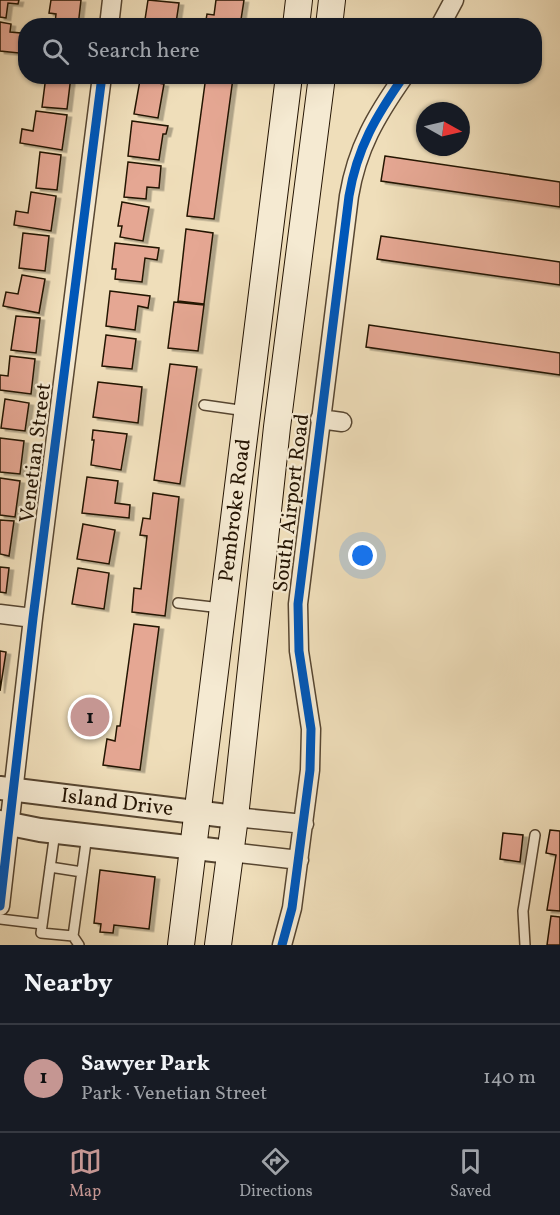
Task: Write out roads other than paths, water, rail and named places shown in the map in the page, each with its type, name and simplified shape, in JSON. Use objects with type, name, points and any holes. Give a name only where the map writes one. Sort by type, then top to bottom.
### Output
[{"type":"main road","points":[[297,18],[299,0]]},
{"type":"main road","points":[[330,18],[332,0]]},
{"type":"main road","name":"Pembroke Road","points":[[182,945],[288,84]]},
{"type":"main road","name":"Pembroke Road","points":[[218,945],[235,817],[277,427],[321,84]]},
{"type":"street","points":[[110,18],[112,0]]},
{"type":"street","points":[[444,18],[454,0]]},
{"type":"street","name":"Venetian Street","points":[[0,906],[7,789],[33,618],[101,84]]},
{"type":"street","name":"South Airport Road","points":[[282,945],[292,908],[310,770],[311,729],[299,651],[298,604],[353,172],[367,135],[398,84]]},
{"type":"street","points":[[320,418],[342,422]]},
{"type":"street","points":[[0,614],[33,618]]},
{"type":"street","name":"Island Drive","points":[[7,789],[235,817]]},
{"type":"street","points":[[235,817],[304,824]]},
{"type":"street","name":"Island Drive","points":[[5,823],[54,832],[230,852]]},
{"type":"street","points":[[230,852],[299,860]]},
{"type":"lane","points":[[204,405],[247,411]]},
{"type":"lane","points":[[178,603],[223,608]]},
{"type":"lane","points":[[54,832],[41,933],[73,936]]},
{"type":"lane","points":[[525,945],[523,911],[535,835]]},
{"type":"lane","points":[[79,945],[73,936],[87,836]]},
{"type":"lane","points":[[50,867],[82,872]]},
{"type":"lane","points":[[0,919],[42,924]]},
{"type":"place","name":"Sawyer Park","points":[[90,717]]}]
